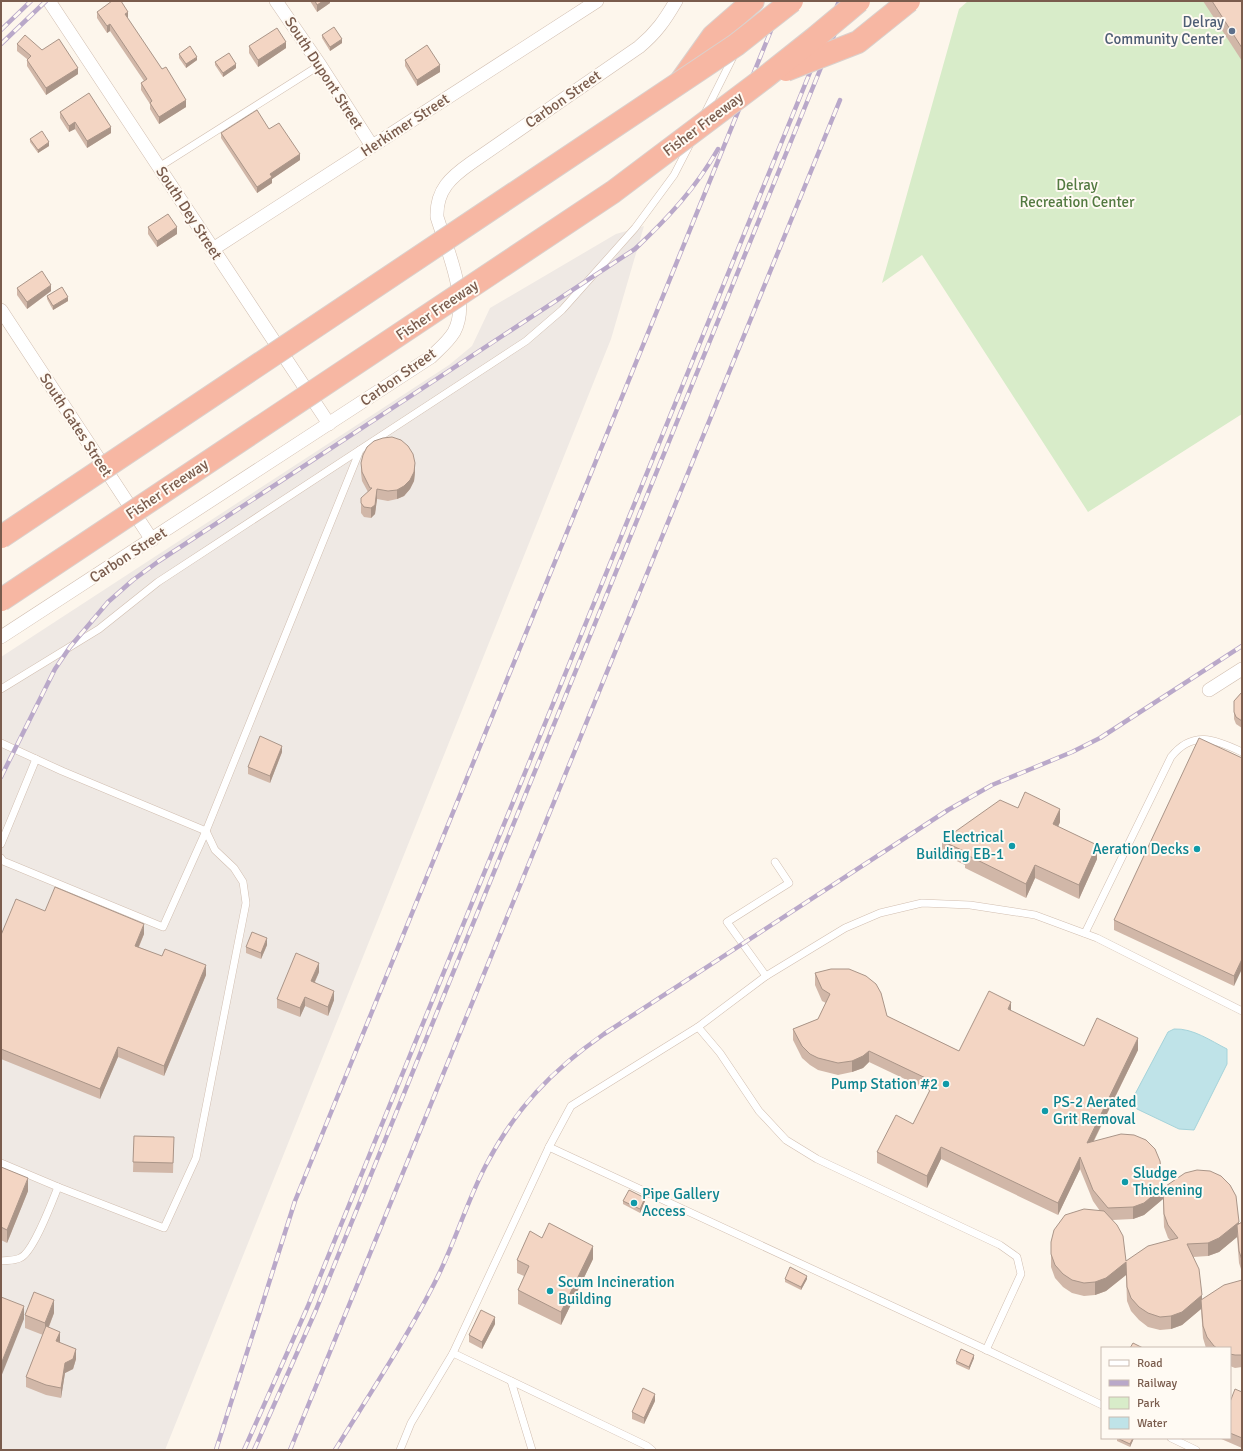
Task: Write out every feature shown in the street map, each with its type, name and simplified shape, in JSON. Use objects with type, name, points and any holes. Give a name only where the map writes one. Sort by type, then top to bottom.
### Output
[{"type":"highway","points":[[1,537],[680,83],[736,45],[792,1]]},
{"type":"highway","name":"Fisher Freeway","points":[[1,600],[614,192],[763,79],[860,1]]},
{"type":"highway","points":[[763,79],[858,42],[909,1]]},
{"type":"highway","points":[[680,83],[713,36],[754,10]]},
{"type":"street","name":"South Dey Street","points":[[49,1],[329,424]]},
{"type":"street","name":"South Dupont Street","points":[[276,1],[320,65],[372,146]]},
{"type":"street","name":"Herkimer Street","points":[[213,249],[597,1]]},
{"type":"street","name":"Carbon Street","points":[[1,638],[431,357],[455,331],[459,317],[460,306],[458,283],[437,217],[436,209],[439,196],[449,181],[471,162],[639,47],[652,36],[662,24],[676,1]]},
{"type":"street","name":"South Gates Street","points":[[1,310],[152,540]]},
{"type":"street","points":[[1209,690],[1242,668]]},
{"type":"lane","points":[[1,690],[99,629],[158,582],[526,341],[562,310],[635,228],[674,175],[754,10],[762,1]]},
{"type":"lane","points":[[159,167],[320,65]]},
{"type":"lane","points":[[1,858],[3,861],[164,927],[206,831],[360,450]]},
{"type":"lane","points":[[1085,933],[1171,757],[1177,749],[1193,740],[1202,739],[1211,740],[1242,752]]},
{"type":"lane","points":[[1,743],[62,771],[206,831],[215,850],[234,868],[243,882],[246,903],[196,1158],[164,1228],[1,1163]]},
{"type":"lane","points":[[1,844],[36,759]]},
{"type":"lane","points":[[766,976],[727,922],[789,882],[775,862]]},
{"type":"lane","points":[[400,1450],[412,1423],[453,1353],[549,1147],[571,1106],[698,1027],[766,976],[845,928],[880,913],[922,903],[970,905],[1035,915],[1097,938],[1242,1011]]},
{"type":"lane","points":[[698,1027],[720,1053],[760,1111],[786,1140],[817,1159],[1000,1245],[1017,1257],[1021,1274],[986,1350]]},
{"type":"lane","points":[[549,1147],[1101,1405]]},
{"type":"lane","points":[[1,1261],[19,1258],[24,1255],[36,1237],[58,1187]]},
{"type":"lane","points":[[453,1353],[647,1446],[652,1450]]},
{"type":"lane","points":[[511,1381],[532,1450]]},
{"type":"lane","points":[[1173,1439],[1196,1450]]},
{"type":"shaded area","points":[[644,226],[611,339],[165,1450],[1,1450],[1,657],[449,365],[472,346],[490,308],[616,234]]},
{"type":"green space","name":"Delray Recreation Center","points":[[968,1],[1242,1],[1242,414],[1088,512],[922,255],[882,283],[959,9]]},
{"type":"water","points":[[1174,1029],[1181,1029],[1195,1033],[1227,1049],[1227,1064],[1194,1130],[1179,1129],[1137,1109],[1133,1103],[1134,1096],[1168,1032]]},
{"type":"building","points":[[112,1],[121,1],[128,12],[125,14],[162,69],[166,67],[186,100],[159,117],[150,103],[152,101],[141,83],[147,79],[110,24],[107,26],[97,12]]},
{"type":"building","points":[[315,1],[323,1],[317,5]]},
{"type":"building","name":"Delray Community Center","points":[[1212,1],[1242,1],[1242,48]]},
{"type":"building","points":[[334,27],[342,39],[330,47],[322,35]]},
{"type":"building","points":[[277,28],[286,42],[258,60],[249,46]]},
{"type":"building","points":[[25,35],[42,50],[59,39],[78,68],[46,88],[27,60],[31,56],[17,44]]},
{"type":"building","points":[[427,45],[440,65],[417,80],[405,60]]},
{"type":"building","points":[[190,46],[197,57],[186,64],[179,54]]},
{"type":"building","points":[[229,53],[236,64],[223,73],[215,62]]},
{"type":"building","points":[[89,93],[111,127],[87,141],[75,122],[69,126],[60,112]]},
{"type":"building","points":[[257,110],[269,129],[279,123],[300,154],[270,174],[272,177],[257,187],[221,133]]},
{"type":"building","points":[[42,131],[49,142],[38,150],[30,139]]},
{"type":"building","points":[[168,214],[177,227],[157,241],[148,227]]},
{"type":"building","points":[[42,271],[51,285],[27,302],[17,288]]},
{"type":"building","points":[[62,287],[68,297],[53,306],[47,296]]},
{"type":"building","points":[[392,437],[401,440],[408,446],[413,454],[415,463],[414,472],[410,480],[397,490],[388,491],[377,489],[375,505],[371,508],[364,507],[361,503],[361,498],[372,488],[370,488],[362,472],[361,463],[363,455],[367,447],[374,441]]},
{"type":"building","points":[[1242,692],[1242,721],[1236,717],[1234,712],[1234,701]]},
{"type":"building","points":[[260,736],[282,746],[270,776],[248,767]]},
{"type":"building","name":"Aeration Decks","points":[[1199,738],[1242,758],[1242,959],[1234,976],[1114,920]]},
{"type":"building","name":"Electrical Building EB-1","points":[[1025,792],[1060,809],[1053,824],[1097,845],[1079,885],[1035,865],[1026,884],[942,841],[1000,800],[1018,808]]},
{"type":"building","points":[[55,887],[144,924],[135,946],[162,956],[165,949],[206,965],[164,1066],[118,1047],[100,1089],[1,1049],[1,935],[16,899],[45,911]]},
{"type":"building","points":[[252,932],[267,938],[261,953],[246,947]]},
{"type":"building","points":[[296,953],[319,963],[311,981],[334,991],[328,1007],[305,997],[300,1008],[277,999]]},
{"type":"building","points":[[831,969],[849,969],[866,976],[876,984],[881,993],[887,1016],[959,1051],[989,991],[1011,1002],[1008,1009],[1084,1046],[1097,1018],[1138,1038],[1087,1143],[1121,1134],[1134,1135],[1146,1140],[1155,1149],[1160,1161],[1163,1187],[1144,1203],[1133,1207],[1108,1208],[1093,1190],[1080,1157],[1058,1203],[941,1147],[927,1176],[877,1152],[896,1115],[913,1124],[934,1082],[869,1051],[863,1056],[852,1061],[838,1063],[818,1058],[810,1054],[802,1046],[793,1029],[818,1019],[830,994],[822,989],[815,973]]},
{"type":"building","points":[[134,1136],[174,1137],[173,1163],[133,1162]]},
{"type":"building","points":[[1,1167],[28,1178],[7,1230],[1,1227]]},
{"type":"building","points":[[1197,1170],[1210,1171],[1221,1176],[1230,1185],[1236,1196],[1239,1222],[1219,1238],[1208,1243],[1187,1244],[1199,1269],[1202,1295],[1182,1312],[1171,1316],[1160,1317],[1148,1313],[1139,1307],[1131,1298],[1127,1287],[1126,1262],[1106,1278],[1095,1282],[1084,1283],[1072,1280],[1063,1274],[1055,1265],[1051,1254],[1051,1242],[1054,1230],[1065,1215],[1084,1209],[1104,1211],[1117,1225],[1123,1236],[1126,1261],[1148,1246],[1178,1238],[1168,1225],[1164,1214],[1163,1188],[1185,1173]]},
{"type":"building","name":"Pipe Gallery Access","points":[[629,1190],[645,1198],[640,1209],[623,1201]]},
{"type":"building","points":[[1242,1222],[1242,1260],[1239,1251],[1237,1225]]},
{"type":"building","name":"Scum Incineration Building","points":[[549,1223],[593,1246],[561,1312],[518,1290],[529,1266],[517,1260],[530,1231],[542,1238]]},
{"type":"building","points":[[790,1267],[807,1276],[801,1287],[785,1279]]},
{"type":"building","points":[[1242,1280],[1242,1355],[1231,1354],[1231,1347],[1214,1346],[1207,1337],[1203,1326],[1201,1300],[1224,1285]]},
{"type":"building","points":[[34,1292],[54,1300],[45,1323],[25,1315]]},
{"type":"building","points":[[1,1297],[24,1306],[1,1364]]},
{"type":"building","points":[[481,1310],[495,1317],[482,1342],[469,1335]]},
{"type":"building","points":[[46,1326],[60,1332],[56,1341],[76,1349],[73,1359],[65,1363],[61,1388],[46,1385],[26,1377]]},
{"type":"building","points":[[1133,1343],[1141,1347],[1131,1347]]},
{"type":"building","points":[[961,1349],[974,1355],[969,1367],[956,1361]]},
{"type":"building","points":[[643,1388],[655,1394],[644,1418],[632,1412]]},
{"type":"building","points":[[1235,1389],[1242,1392],[1242,1438],[1231,1433],[1231,1399]]},
{"type":"building","points":[[1119,1439],[1132,1439],[1130,1444]]},
{"type":"railway","points":[[1,30],[31,1]]},
{"type":"railway","points":[[1,44],[46,1]]},
{"type":"railway","points":[[216,1450],[295,1201],[783,1]]},
{"type":"railway","points":[[244,1450],[308,1306],[839,1]]},
{"type":"railway","points":[[254,1450],[316,1310],[848,1]]},
{"type":"railway","points":[[290,1450],[840,100]]},
{"type":"railway","points":[[1,777],[55,669],[70,647],[108,602],[133,580],[159,561],[635,249],[691,190],[718,149]]},
{"type":"railway","points":[[335,1450],[423,1305],[448,1255],[466,1209],[486,1165],[523,1108],[536,1092],[567,1062],[604,1034],[948,810],[992,785],[1072,752],[1100,738],[1242,646]]},
{"type":"place","name":"Delray Community Center","points":[[1232,31]]},
{"type":"place","name":"Electrical Building EB-1","points":[[1012,846]]},
{"type":"place","name":"Aeration Decks","points":[[1197,849]]},
{"type":"place","name":"Pump Station #2","points":[[946,1084]]},
{"type":"place","name":"PS-2 Aerated Grit Removal","points":[[1045,1111]]},
{"type":"place","name":"Sludge Thickening","points":[[1125,1182]]},
{"type":"place","name":"Pipe Gallery Access","points":[[634,1203]]},
{"type":"place","name":"Scum Incineration Building","points":[[550,1291]]}]
